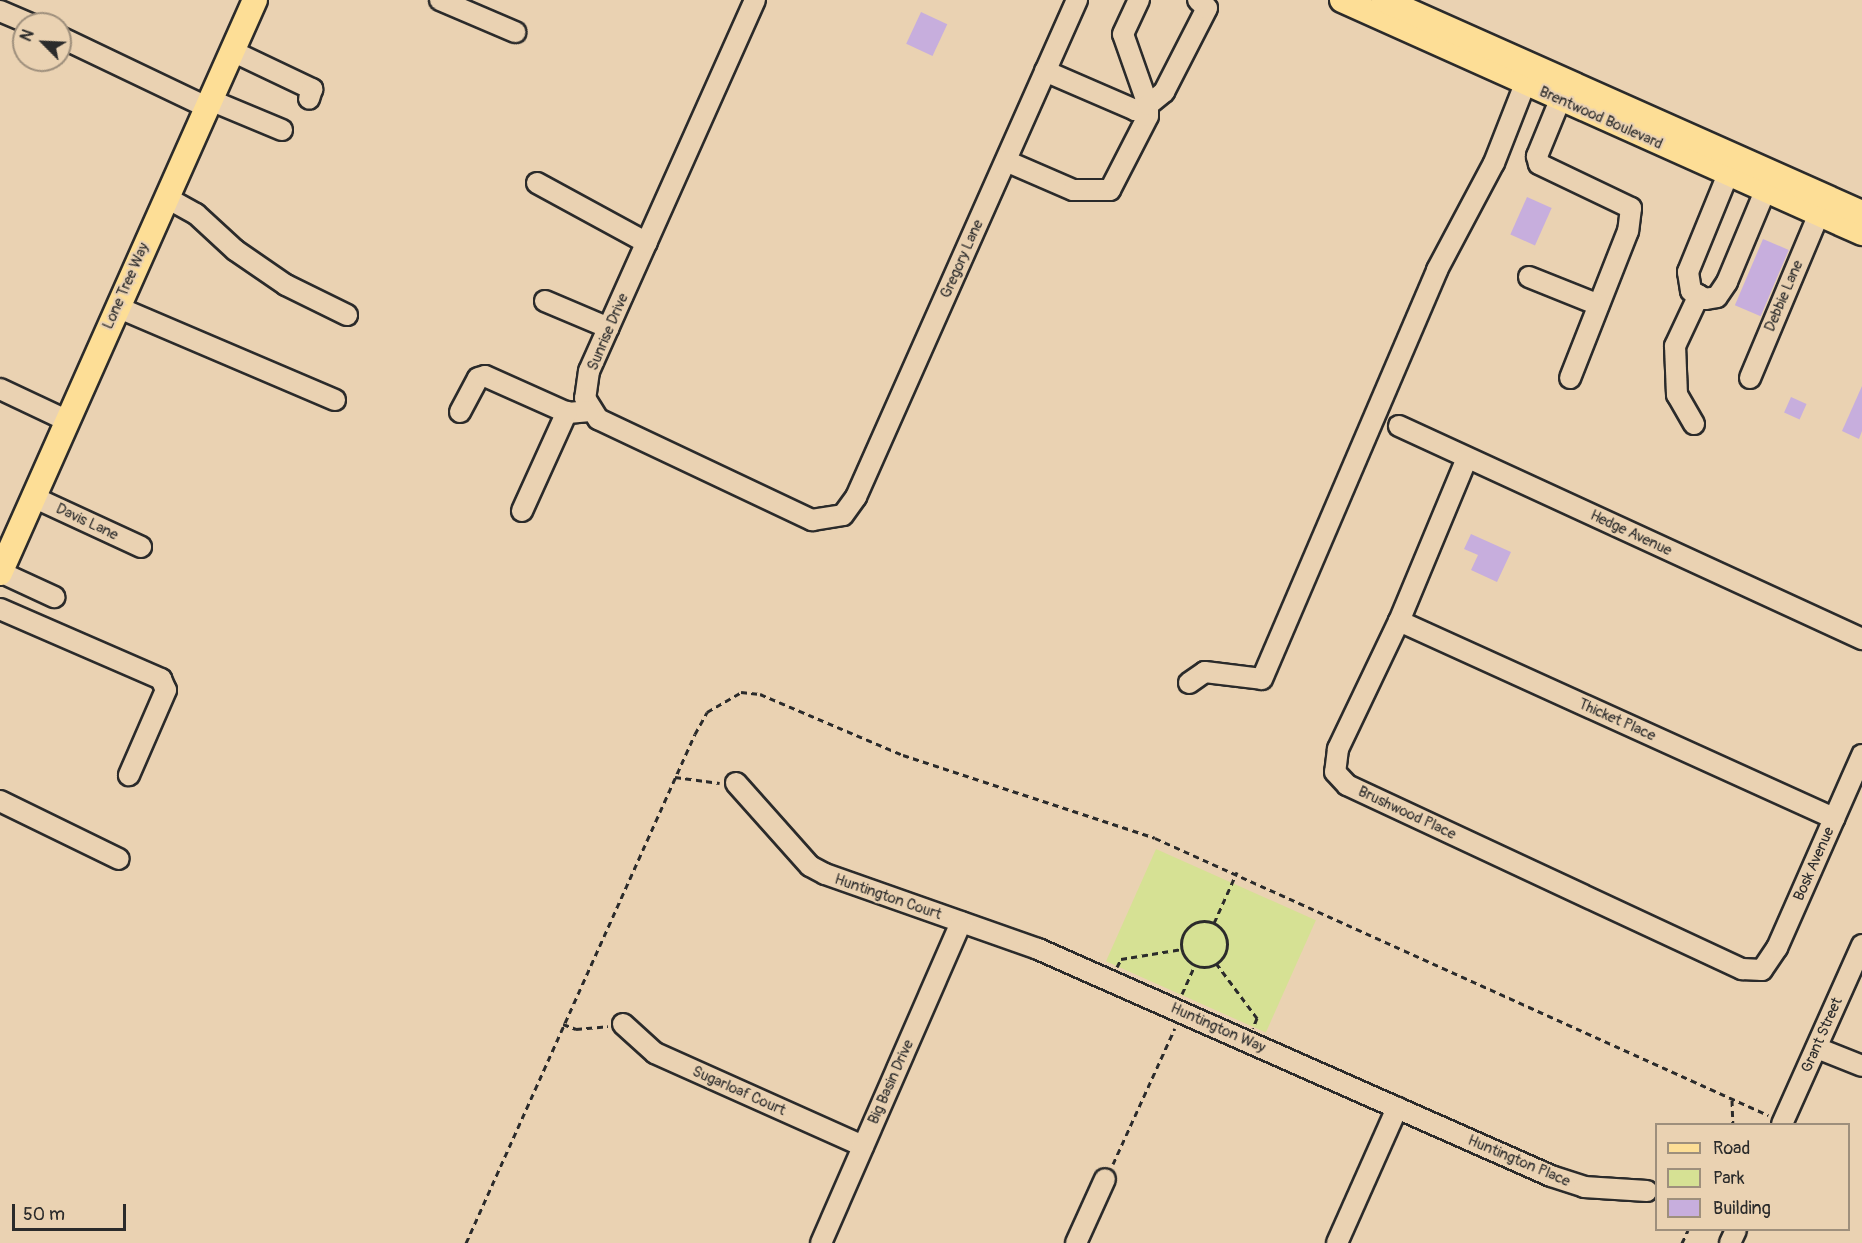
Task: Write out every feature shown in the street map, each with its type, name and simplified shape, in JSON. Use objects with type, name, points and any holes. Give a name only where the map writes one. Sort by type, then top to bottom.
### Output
[{"type":"main road","name":"Lone Tree Way","points":[[0,572],[255,0]]},
{"type":"main road","name":"Brentwood Boulevard","points":[[1342,0],[1560,100],[1862,233]]},
{"type":"main road","name":"Brentwood Boulevard","points":[[1384,0],[1862,213]]},
{"type":"street","points":[[440,0],[514,32]]},
{"type":"street","name":"Sunrise Drive","points":[[590,411],[585,398],[590,371],[755,0]]},
{"type":"street","name":"Gregory Lane","points":[[590,411],[812,520],[843,515],[856,497],[1077,0]]},
{"type":"street","points":[[1006,161],[1073,190],[1110,190],[1148,116],[1148,105],[1123,34],[1139,0]]},
{"type":"street","points":[[1046,71],[1135,110],[1148,105],[1164,92],[1207,8],[1198,0]]},
{"type":"street","points":[[72,42],[208,103],[282,130]]},
{"type":"street","points":[[232,51],[312,88],[309,99]]},
{"type":"street","points":[[1189,683],[1205,672],[1262,679],[1437,270],[1494,163],[1525,84]]},
{"type":"street","points":[[1560,100],[1537,156],[1539,164],[1631,208],[1628,231],[1570,378]]},
{"type":"street","points":[[1728,174],[1688,272],[1691,291],[1699,295],[1717,297],[1765,191]]},
{"type":"street","points":[[537,183],[647,243]]},
{"type":"street","points":[[167,198],[196,214],[235,250],[286,285],[347,315]]},
{"type":"street","name":"Debbie Lane","points":[[1749,378],[1819,214]]},
{"type":"street","points":[[1529,277],[1599,304]]},
{"type":"street","points":[[1694,424],[1677,395],[1675,346],[1699,295]]},
{"type":"street","points":[[545,301],[609,328]]},
{"type":"street","points":[[117,307],[336,400]]},
{"type":"street","points":[[460,412],[478,378],[485,376],[567,412],[590,411]]},
{"type":"street","points":[[0,389],[66,420]]},
{"type":"street","points":[[522,511],[567,412]]},
{"type":"street","name":"Hedge Avenue","points":[[1399,426],[1862,639]]},
{"type":"street","name":"Brushwood Place","points":[[1467,458],[1399,621],[1338,748],[1335,772],[1347,785],[1742,969],[1762,970]]},
{"type":"street","name":"Davis Lane","points":[[33,496],[141,547]]},
{"type":"street","points":[[0,572],[54,597]]},
{"type":"street","points":[[0,609],[161,679],[166,690],[129,775]]},
{"type":"street","name":"Thicket Place","points":[[1399,621],[1834,818]]},
{"type":"street","name":"Bosk Avenue","points":[[1762,970],[1862,755]]},
{"type":"street","name":"Huntington Court","points":[[736,783],[810,866],[842,882],[1038,949]]},
{"type":"street","points":[[0,801],[118,859]]},
{"type":"street","name":"Big Basin Drive","points":[[821,1243],[961,922]]},
{"type":"street","name":"Grant Street","points":[[1783,1123],[1862,945]]},
{"type":"street","name":"Huntington Way","points":[[1038,949],[1397,1108]]},
{"type":"street","name":"Sugarloaf Court","points":[[623,1024],[655,1053],[863,1146]]},
{"type":"street","points":[[1817,1047],[1862,1066]]},
{"type":"street","points":[[1337,1243],[1397,1108]]},
{"type":"street","name":"Huntington Place","points":[[1397,1108],[1551,1176],[1584,1186],[1647,1191]]},
{"type":"street","points":[[1076,1243],[1104,1179]]},
{"type":"path","points":[[466,1243],[675,777],[707,712],[741,692],[760,694],[903,755],[1155,838],[1237,872],[1583,1035],[1783,1123]]},
{"type":"path","points":[[675,777],[687,782],[736,783]]},
{"type":"path","points":[[1214,923],[1237,872]]},
{"type":"path","points":[[1182,949],[1188,927],[1214,923]]},
{"type":"path","points":[[1214,923],[1227,944],[1216,963]]},
{"type":"path","points":[[1182,949],[1195,965]]},
{"type":"path","points":[[1111,981],[1120,959],[1182,949]]},
{"type":"path","points":[[1195,965],[1216,963]]},
{"type":"path","points":[[1216,963],[1257,1018],[1247,1041]]},
{"type":"path","points":[[1104,1179],[1176,1026],[1175,1010],[1195,965]]},
{"type":"path","points":[[563,1024],[576,1029],[623,1024]]},
{"type":"path","points":[[1732,1100],[1733,1123]]},
{"type":"green space","points":[[1156,849],[1316,920],[1266,1033],[1106,961]]},
{"type":"building","points":[[921,12],[947,24],[932,56],[906,44]]},
{"type":"building","points":[[1527,197],[1552,208],[1535,245],[1510,234]]},
{"type":"building","points":[[1763,239],[1789,250],[1761,316],[1735,305]]},
{"type":"building","points":[[1862,386],[1862,431],[1859,439],[1842,431]]},
{"type":"building","points":[[1791,397],[1807,404],[1800,419],[1784,413]]},
{"type":"building","points":[[1471,534],[1511,552],[1497,582],[1471,570],[1478,555],[1464,549]]}]
